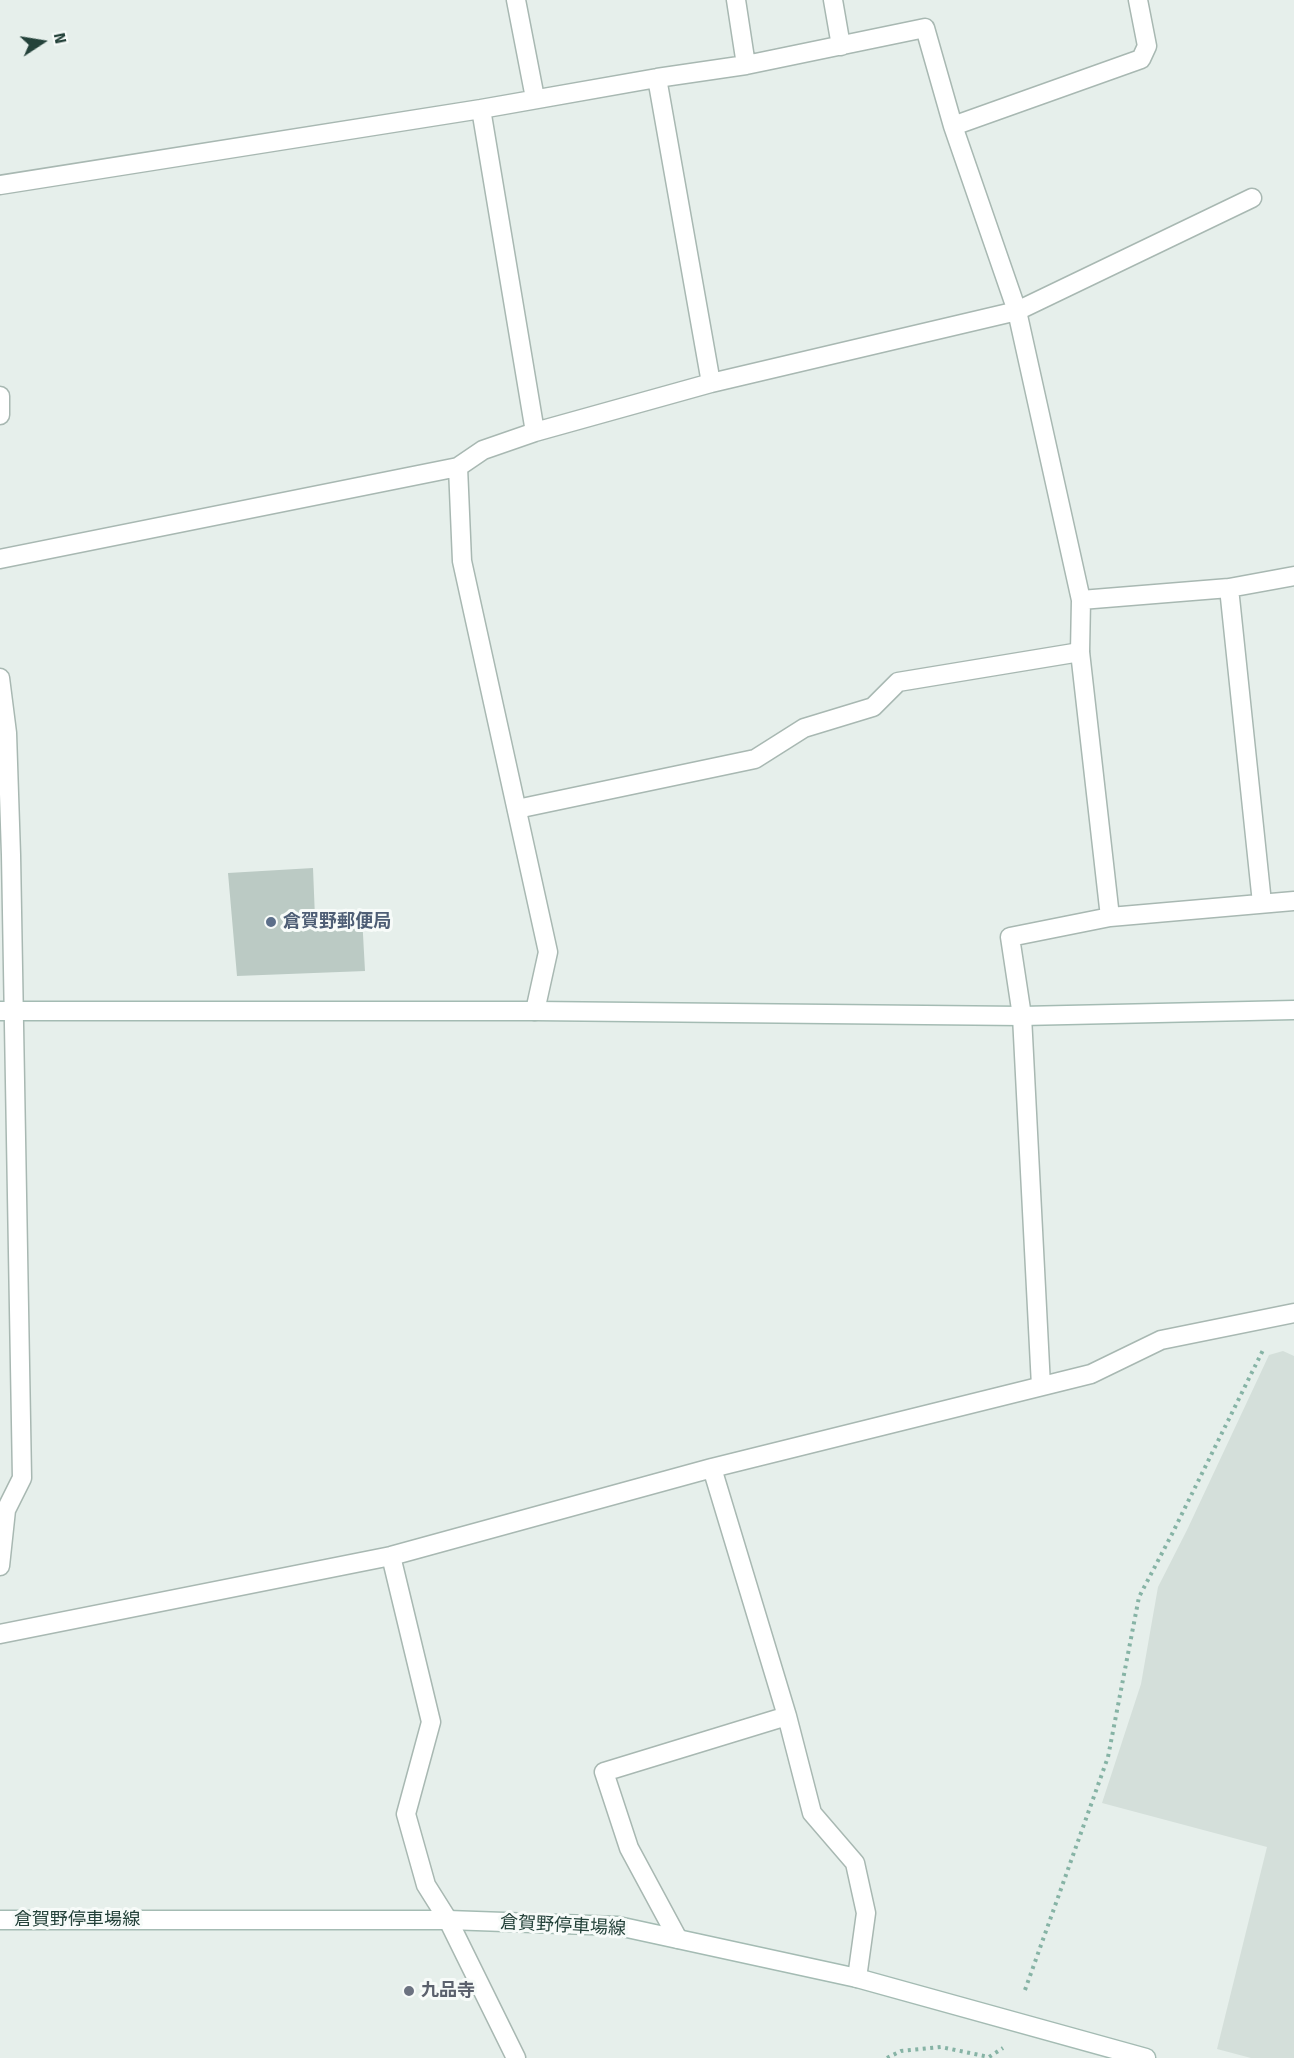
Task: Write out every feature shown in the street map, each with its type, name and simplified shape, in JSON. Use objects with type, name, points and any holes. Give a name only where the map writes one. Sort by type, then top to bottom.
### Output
[{"type":"street","points":[[516,0],[535,98]]},
{"type":"street","points":[[736,0],[746,65]]},
{"type":"street","points":[[833,0],[841,46]]},
{"type":"street","points":[[953,126],[1141,59],[1147,46],[1138,0]]},
{"type":"street","points":[[0,185],[746,65],[925,28],[953,126],[1017,311],[1081,600],[1080,652],[1110,917]]},
{"type":"street","points":[[657,78],[711,383]]},
{"type":"street","points":[[481,109],[535,432]]},
{"type":"street","points":[[0,560],[458,467],[483,450],[535,432],[711,383],[1017,311],[1252,198]]},
{"type":"street","points":[[458,467],[462,561],[548,952],[535,1011]]},
{"type":"street","points":[[1081,600],[1229,588],[1294,576]]},
{"type":"street","points":[[1229,588],[1262,903]]},
{"type":"street","points":[[517,809],[755,759],[804,728],[873,707],[898,682],[1080,652]]},
{"type":"street","points":[[0,678],[7,733],[6,1011],[21,1478],[6,1510],[0,1566]]},
{"type":"street","points":[[1041,1386],[1022,1016],[1010,937],[1110,917],[1294,901]]},
{"type":"street","points":[[6,1011],[535,1011],[1022,1016],[1294,1010]]},
{"type":"street","points":[[0,1634],[391,1556],[712,1468],[1091,1374],[1161,1340],[1287,1314]]},
{"type":"street","points":[[712,1468],[787,1716],[812,1813],[855,1863],[866,1913],[857,1978]]},
{"type":"street","points":[[391,1556],[431,1722],[406,1814],[426,1885],[448,1920],[516,2058]]},
{"type":"street","points":[[678,1939],[629,1848],[604,1772],[787,1716]]},
{"type":"street","name":"倉賀野停車場線","points":[[0,1920],[448,1920],[618,1926],[857,1978],[1146,2058]]},
{"type":"path","points":[[1025,1990],[1108,1757],[1139,1597],[1287,1314]]},
{"type":"path","points":[[887,2058],[901,2051],[941,2048],[989,2057],[1006,2046]]},
{"type":"shaded area","points":[[1283,1351],[1294,1356],[1294,2058],[1251,2058],[1217,2049],[1267,1847],[1102,1803],[1141,1684],[1158,1587],[1269,1355]]},
{"type":"building","points":[[313,868],[315,918],[362,916],[365,971],[237,976],[228,873]]},
{"type":"place","name":"倉賀野郵便局","points":[[271,922]]},
{"type":"place","name":"九品寺","points":[[409,1991]]}]
